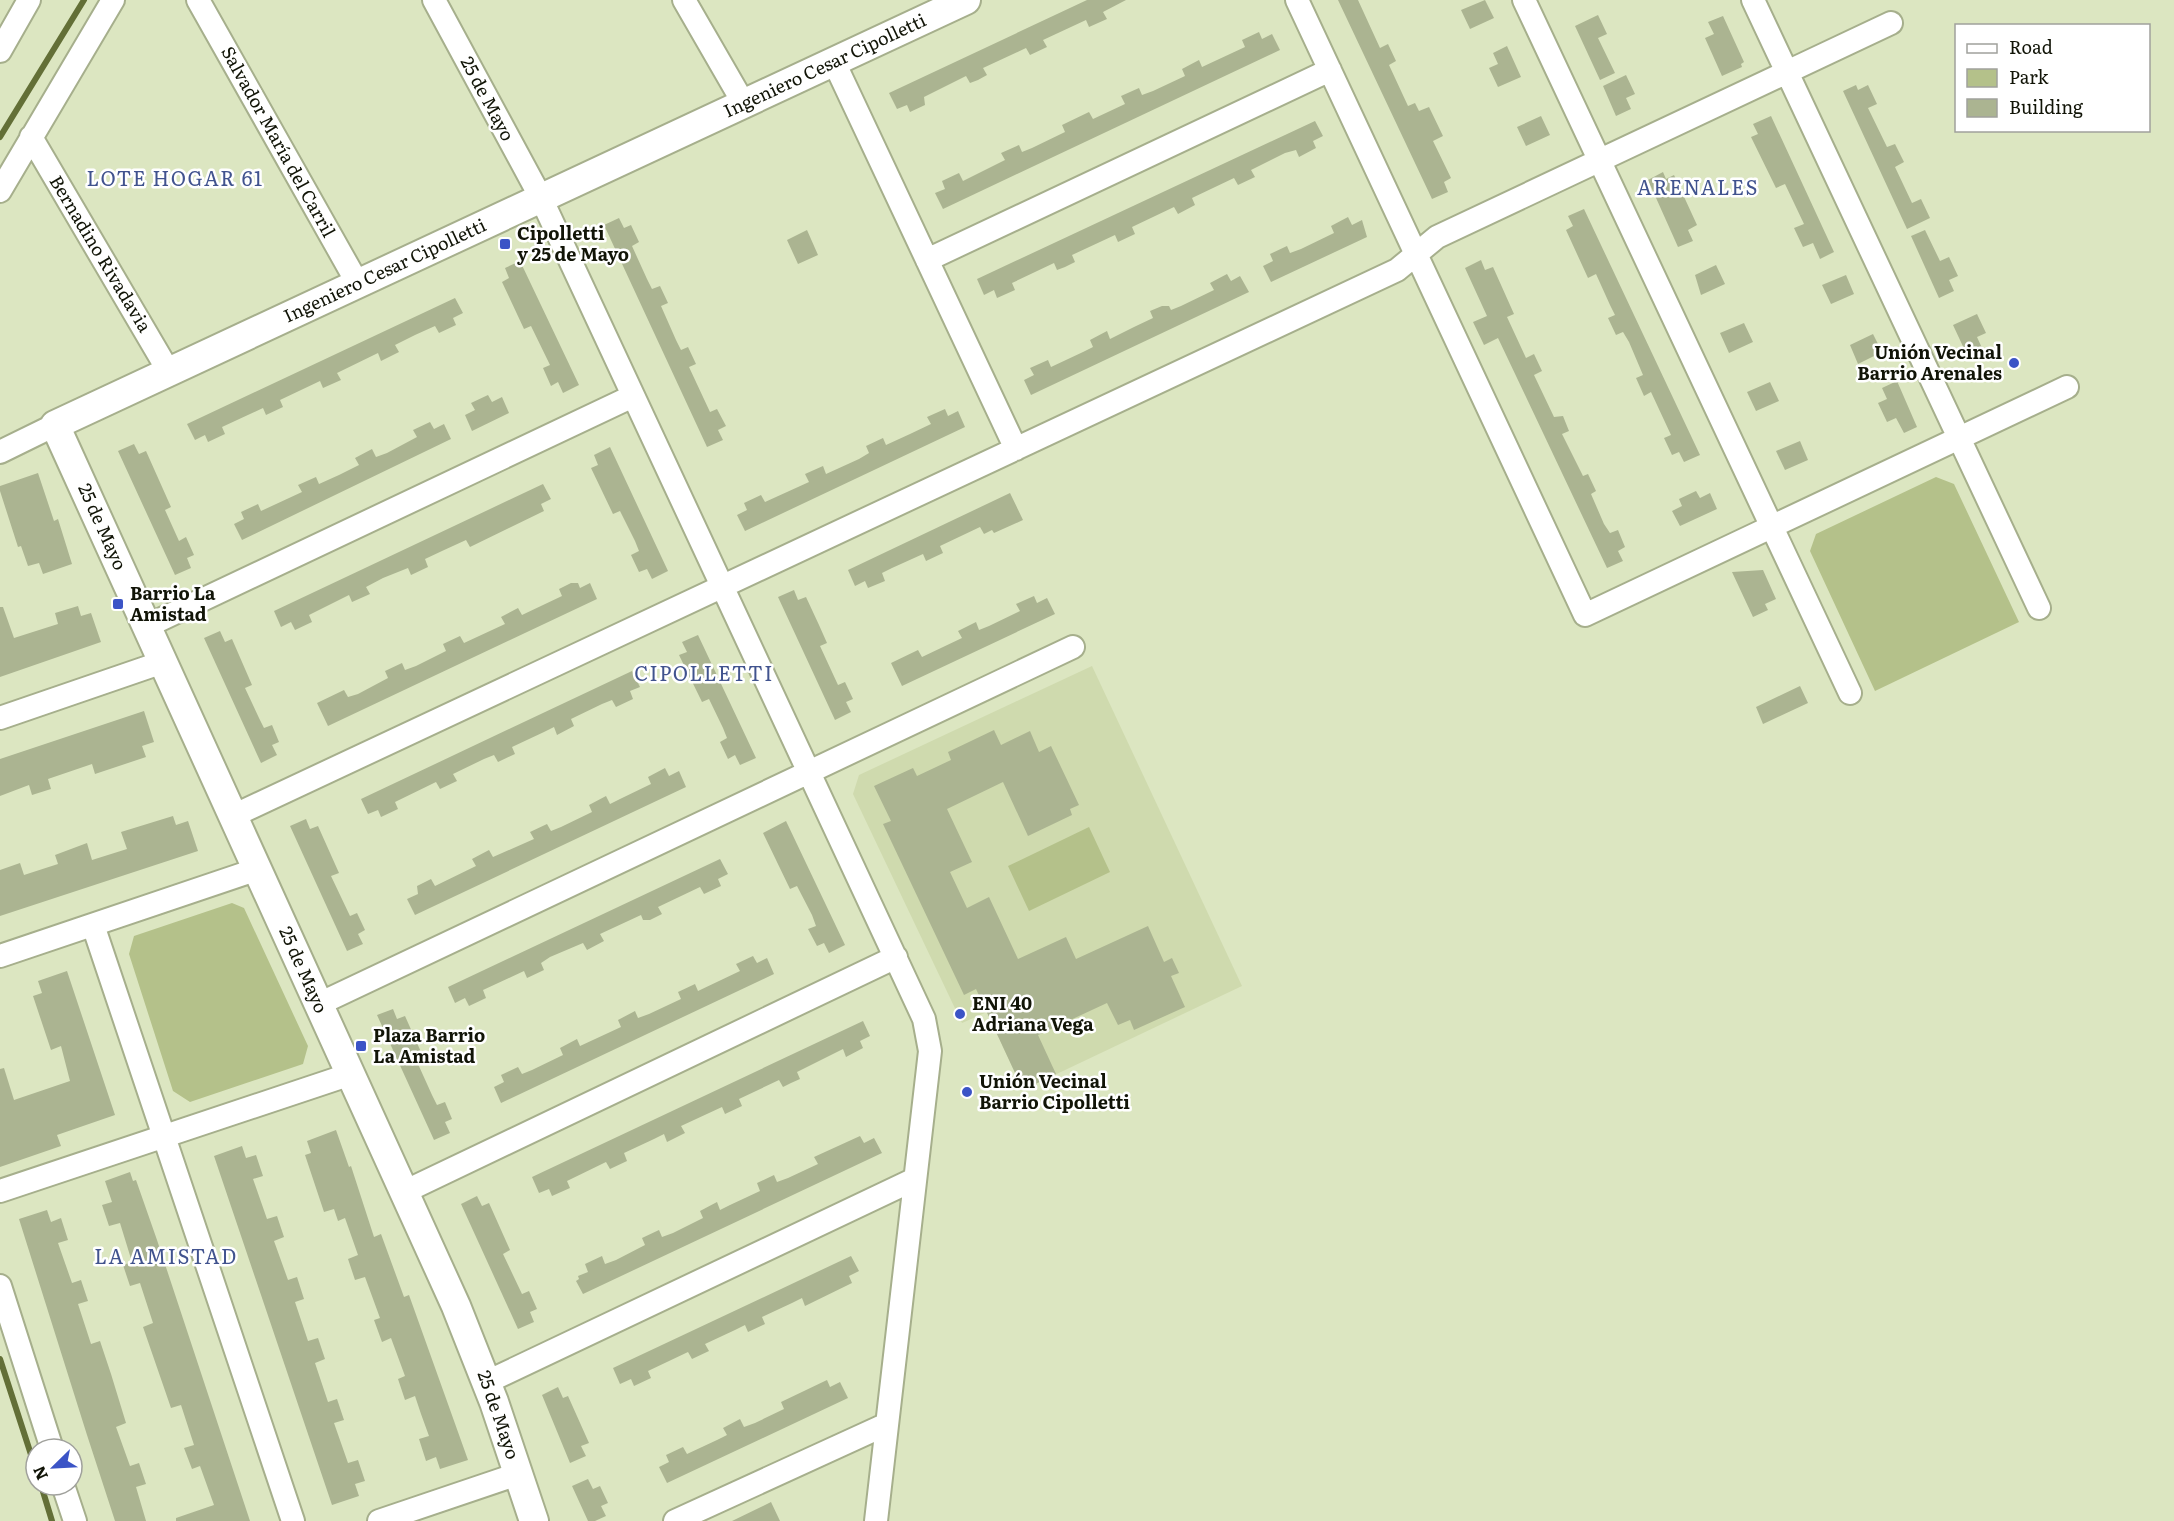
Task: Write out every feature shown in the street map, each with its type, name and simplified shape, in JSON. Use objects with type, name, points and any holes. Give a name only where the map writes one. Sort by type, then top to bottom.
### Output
[{"type":"street","points":[[0,51],[29,0]]},
{"type":"street","points":[[0,191],[113,0]]},
{"type":"street","name":"Salvador María del Carril","points":[[198,0],[358,284]]},
{"type":"street","name":"25 de Mayo","points":[[434,0],[541,198],[920,1008],[930,1052],[876,1521]]},
{"type":"street","points":[[684,0],[744,104]]},
{"type":"street","points":[[1297,0],[1586,615],[2067,387]]},
{"type":"street","points":[[1524,0],[1850,693]]},
{"type":"street","points":[[1753,0],[2039,608]]},
{"type":"street","name":"Ingeniero Cesar Cipolletti","points":[[0,452],[960,1]]},
{"type":"street","points":[[233,816],[1397,270],[1437,237],[1891,23]]},
{"type":"street","points":[[834,62],[1016,449]]},
{"type":"street","points":[[927,260],[1330,70]]},
{"type":"street","name":"Bernadino Rivadavia","points":[[31,137],[170,372]]},
{"type":"street","points":[[147,626],[633,396]]},
{"type":"street","name":"25 de Mayo","points":[[55,425],[456,1306],[486,1382],[534,1521]]},
{"type":"street","points":[[319,1004],[1073,646]]},
{"type":"street","points":[[0,718],[163,662]]},
{"type":"street","points":[[0,956],[258,869]]},
{"type":"street","points":[[93,925],[293,1521]]},
{"type":"street","points":[[404,1192],[896,957]]},
{"type":"street","points":[[0,1191],[351,1074]]},
{"type":"street","points":[[486,1382],[915,1179]]},
{"type":"street","points":[[0,1286],[48,1437]]},
{"type":"street","points":[[675,1521],[887,1424]]},
{"type":"street","points":[[379,1521],[518,1474]]},
{"type":"street","points":[[67,1497],[75,1521]]},
{"type":"shaded area","points":[[1092,666],[1242,986],[1023,1090],[987,1012],[962,1023],[853,794],[859,775]]},
{"type":"green space","points":[[1936,477],[1954,484],[2019,622],[1875,691],[1810,551],[1816,534]]},
{"type":"green space","points":[[1089,827],[1110,872],[1029,911],[1008,866]]},
{"type":"green space","points":[[232,903],[244,908],[308,1046],[303,1064],[190,1102],[173,1091],[129,954],[134,936]]},
{"type":"building","points":[[1087,0],[1126,0],[1103,12],[1107,19],[1089,27],[1086,20],[1043,40],[1047,47],[1030,55],[1026,48],[983,68],[987,75],[978,80],[970,83],[966,76],[924,97],[925,105],[910,112],[907,105],[897,109],[889,93]]},
{"type":"building","points":[[1338,0],[1358,0],[1380,48],[1388,44],[1396,61],[1389,65],[1408,106],[1415,103],[1419,111],[1429,107],[1443,136],[1433,141],[1451,178],[1444,182],[1448,192],[1432,199]]},
{"type":"building","points":[[1485,0],[1494,18],[1470,29],[1461,10]]},
{"type":"building","points":[[1598,15],[1607,34],[1598,38],[1615,73],[1600,80],[1575,26]]},
{"type":"building","points":[[1723,16],[1744,62],[1741,64],[1742,67],[1722,76],[1705,38],[1714,34],[1708,22]]},
{"type":"building","points":[[1259,32],[1262,39],[1272,34],[1280,50],[943,209],[935,193],[945,189],[942,181],[959,173],[963,181],[1005,160],[1001,153],[1019,145],[1022,152],[1032,148],[1065,132],[1062,125],[1089,112],[1093,119],[1125,104],[1121,96],[1139,88],[1142,95],[1153,91],[1185,76],[1182,69],[1199,60],[1202,67],[1245,47],[1242,40]]},
{"type":"building","points":[[1507,46],[1521,77],[1498,87],[1489,68],[1498,64],[1493,53]]},
{"type":"building","points":[[1626,75],[1635,94],[1626,98],[1631,109],[1616,116],[1603,86]]},
{"type":"building","points":[[1856,85],[1858,90],[1868,85],[1877,104],[1868,108],[1887,147],[1895,144],[1904,162],[1895,167],[1912,203],[1921,199],[1930,218],[1907,229],[1843,91]]},
{"type":"building","points":[[1541,116],[1550,135],[1526,146],[1517,127]]},
{"type":"building","points":[[1771,116],[1834,252],[1820,259],[1813,243],[1803,247],[1794,228],[1804,224],[1785,184],[1776,188],[1751,137],[1758,134],[1753,124]]},
{"type":"building","points":[[1315,121],[1323,136],[1313,141],[1316,148],[1299,157],[1296,150],[1285,153],[1251,170],[1255,177],[1238,185],[1234,178],[1192,198],[1195,205],[1178,214],[1174,207],[1132,227],[1135,234],[1118,242],[1115,235],[1072,255],[1075,262],[1065,267],[1057,270],[1054,263],[1012,283],[1015,290],[997,298],[994,290],[984,295],[977,279]]},
{"type":"building","points":[[1663,172],[1666,179],[1674,175],[1697,225],[1688,230],[1693,241],[1678,247],[1648,180]]},
{"type":"building","points":[[1584,209],[1700,455],[1684,462],[1679,452],[1672,455],[1664,438],[1671,435],[1651,392],[1644,396],[1636,378],[1643,375],[1629,342],[1623,332],[1616,335],[1608,318],[1615,315],[1596,274],[1588,278],[1566,230],[1573,226],[1568,216]]},
{"type":"building","points":[[1348,217],[1352,225],[1362,220],[1367,237],[1271,282],[1263,266],[1273,261],[1270,254],[1287,246],[1290,253],[1301,249],[1334,233],[1331,226]]},
{"type":"building","points":[[619,218],[624,228],[631,225],[639,242],[632,246],[647,279],[652,289],[660,286],[668,303],[661,306],[681,350],[688,347],[696,364],[689,367],[710,412],[717,409],[726,426],[718,430],[723,440],[707,447],[604,225]]},
{"type":"building","points":[[807,230],[818,255],[798,264],[787,240]]},
{"type":"building","points":[[1925,230],[1940,261],[1949,257],[1958,276],[1949,280],[1954,291],[1939,298],[1911,236]]},
{"type":"building","points":[[1481,260],[1485,270],[1493,267],[1514,314],[1507,317],[1526,358],[1534,354],[1542,371],[1534,375],[1554,417],[1563,416],[1569,431],[1562,434],[1583,476],[1588,474],[1596,491],[1591,494],[1604,524],[1610,533],[1618,530],[1625,547],[1618,551],[1623,561],[1607,568],[1498,338],[1484,345],[1473,322],[1487,316],[1465,268]]},
{"type":"building","points":[[520,261],[579,385],[563,393],[558,382],[551,386],[543,368],[550,365],[531,326],[524,329],[502,282],[509,278],[505,268]]},
{"type":"building","points":[[1716,265],[1725,284],[1701,295],[1695,275]]},
{"type":"building","points":[[1227,274],[1231,281],[1240,276],[1249,292],[1031,395],[1024,380],[1034,375],[1030,368],[1048,360],[1051,367],[1083,352],[1093,347],[1090,340],[1107,331],[1110,339],[1153,318],[1150,311],[1162,306],[1169,306],[1171,310],[1181,306],[1214,290],[1210,283]]},
{"type":"building","points":[[1846,275],[1854,294],[1831,304],[1822,285]]},
{"type":"building","points":[[455,298],[463,313],[453,318],[456,325],[439,333],[435,326],[395,345],[399,352],[381,361],[378,353],[337,373],[341,380],[323,388],[320,381],[280,400],[283,407],[266,415],[263,408],[222,427],[225,434],[208,442],[205,435],[195,440],[187,424]]},
{"type":"building","points":[[1977,314],[1986,333],[1977,337],[1982,348],[1967,355],[1953,325]]},
{"type":"building","points":[[1744,323],[1753,342],[1729,353],[1720,333]]},
{"type":"building","points":[[1873,334],[1882,352],[1858,364],[1850,345]]},
{"type":"building","points":[[1897,381],[1917,427],[1904,433],[1896,418],[1887,422],[1878,403],[1887,399],[1882,388]]},
{"type":"building","points":[[1770,382],[1779,401],[1756,411],[1747,392]]},
{"type":"building","points":[[488,395],[492,402],[502,397],[509,413],[472,431],[465,415],[475,410],[471,403]]},
{"type":"building","points":[[945,409],[948,416],[958,411],[965,427],[745,531],[737,515],[747,510],[744,503],[761,495],[765,502],[809,482],[805,474],[823,466],[826,474],[859,459],[869,453],[866,446],[883,438],[886,445],[910,434],[931,424],[927,417]]},
{"type":"building","points":[[430,422],[434,429],[444,424],[451,439],[242,540],[234,524],[244,519],[241,512],[258,504],[261,511],[302,492],[298,485],[316,477],[319,484],[339,475],[359,465],[355,458],[372,449],[376,457],[387,453],[417,437],[413,430]]},
{"type":"building","points":[[1800,441],[1808,460],[1785,470],[1776,451]]},
{"type":"building","points":[[134,444],[139,454],[146,451],[171,507],[165,510],[179,541],[186,537],[194,555],[187,558],[191,568],[175,575],[118,451]]},
{"type":"building","points":[[610,447],[668,571],[652,579],[647,569],[639,572],[631,555],[639,551],[635,541],[620,511],[613,514],[591,468],[598,465],[594,455]]},
{"type":"building","points":[[38,473],[54,521],[58,519],[72,564],[43,574],[39,563],[28,566],[21,546],[18,547],[0,491],[0,486]]},
{"type":"building","points":[[543,484],[551,499],[541,504],[544,511],[470,547],[466,540],[425,559],[428,567],[411,575],[408,568],[383,578],[366,587],[370,594],[352,602],[349,595],[309,615],[312,622],[295,630],[291,622],[281,627],[274,611]]},
{"type":"building","points":[[1696,491],[1700,498],[1710,493],[1717,509],[1680,526],[1672,511],[1682,506],[1679,499]]},
{"type":"building","points":[[1010,493],[1023,520],[994,533],[992,530],[984,534],[980,527],[940,546],[943,553],[926,561],[923,554],[882,573],[885,581],[868,588],[865,581],[855,586],[848,570]]},
{"type":"building","points":[[1763,570],[1776,599],[1765,604],[1768,610],[1753,617],[1732,572]]},
{"type":"building","points":[[571,583],[578,583],[580,588],[590,583],[597,599],[328,726],[317,703],[344,690],[348,697],[358,694],[388,678],[385,671],[402,663],[405,670],[416,666],[446,651],[443,644],[460,636],[464,643],[505,624],[501,617],[518,608],[522,615],[562,596],[559,589]]},
{"type":"building","points":[[794,590],[798,600],[806,597],[827,643],[820,646],[838,685],[845,682],[853,699],[846,702],[851,712],[835,720],[778,597]]},
{"type":"building","points":[[1034,596],[1037,603],[1047,598],[1055,614],[902,686],[891,663],[918,650],[922,657],[962,638],[958,631],[976,622],[979,630],[989,626],[1020,611],[1016,604]]},
{"type":"building","points":[[78,606],[81,616],[91,613],[101,642],[0,677],[0,607],[3,607],[14,638],[58,624],[55,613]]},
{"type":"building","points":[[220,631],[225,642],[232,639],[252,685],[245,688],[264,728],[272,725],[279,742],[272,745],[277,755],[261,763],[204,638]]},
{"type":"building","points":[[698,635],[756,758],[740,765],[735,755],[728,759],[720,742],[727,738],[723,728],[709,699],[702,702],[679,655],[687,652],[682,642]]},
{"type":"building","points":[[632,671],[640,687],[630,691],[633,699],[616,707],[612,700],[602,704],[571,719],[574,726],[557,735],[554,727],[512,747],[515,754],[498,762],[494,755],[484,759],[453,774],[457,781],[440,789],[436,782],[395,802],[398,809],[381,817],[378,810],[368,814],[361,799]]},
{"type":"building","points":[[1800,686],[1808,703],[1763,724],[1756,707]]},
{"type":"building","points":[[144,711],[154,742],[142,746],[146,757],[95,774],[92,764],[48,779],[51,789],[32,795],[29,785],[0,796],[0,759]]},
{"type":"building","points":[[994,730],[1001,745],[1030,731],[1039,752],[1051,746],[1079,805],[1070,809],[1072,815],[1028,836],[1003,782],[947,809],[972,862],[950,872],[967,908],[989,897],[1018,959],[1066,937],[1076,959],[1148,926],[1164,962],[1172,958],[1179,973],[1171,976],[1185,1007],[1134,1030],[1130,1020],[1118,1025],[1107,1003],[1038,1035],[1056,1074],[1023,1090],[976,989],[964,995],[883,824],[891,821],[874,786],[913,768],[917,776],[951,760],[948,752]]},
{"type":"building","points":[[665,768],[669,776],[679,771],[686,787],[415,915],[407,899],[418,894],[417,886],[431,879],[435,886],[476,866],[472,859],[489,850],[493,857],[534,839],[530,832],[547,824],[551,831],[561,827],[592,812],[589,805],[606,796],[610,804],[651,784],[648,777]]},
{"type":"building","points":[[173,816],[176,825],[188,821],[198,851],[0,916],[0,870],[20,863],[24,875],[58,864],[55,855],[87,843],[92,860],[127,849],[121,832]]},
{"type":"building","points":[[306,819],[310,829],[318,826],[339,873],[331,876],[350,916],[357,913],[365,930],[358,934],[363,944],[347,951],[290,826]]},
{"type":"building","points":[[786,821],[845,945],[829,953],[824,943],[817,946],[808,929],[816,926],[812,915],[797,886],[790,889],[763,833]]},
{"type":"building","points":[[720,859],[728,874],[718,879],[721,886],[704,894],[700,887],[658,907],[662,914],[650,920],[643,920],[641,915],[600,934],[604,941],[587,950],[583,943],[550,957],[541,963],[544,970],[527,978],[524,971],[483,990],[486,998],[469,1006],[465,998],[455,1003],[448,987]]},
{"type":"building","points":[[753,956],[757,963],[767,958],[774,974],[501,1103],[494,1087],[504,1082],[501,1075],[518,1067],[522,1074],[532,1070],[563,1055],[560,1048],[577,1039],[580,1046],[621,1027],[618,1020],[635,1011],[638,1018],[649,1014],[681,999],[678,992],[695,984],[698,991],[740,971],[736,964]]},
{"type":"building","points":[[67,971],[115,1115],[57,1135],[61,1146],[0,1167],[0,1069],[4,1068],[14,1100],[70,1081],[61,1046],[51,1050],[33,996],[42,993],[38,981]]},
{"type":"building","points":[[393,1009],[397,1019],[405,1016],[425,1061],[418,1064],[432,1095],[437,1105],[445,1102],[452,1119],[445,1122],[450,1133],[434,1140],[377,1015]]},
{"type":"building","points":[[863,1021],[870,1036],[860,1041],[863,1048],[846,1057],[843,1049],[797,1072],[800,1079],[783,1087],[779,1080],[739,1099],[742,1106],[725,1114],[722,1107],[681,1126],[685,1133],[667,1142],[664,1134],[624,1153],[627,1161],[610,1169],[606,1162],[567,1181],[570,1188],[552,1196],[549,1189],[539,1193],[532,1177]]},
{"type":"building","points":[[336,1130],[349,1167],[351,1166],[374,1237],[381,1234],[404,1297],[409,1295],[468,1460],[440,1469],[436,1457],[426,1461],[419,1439],[429,1436],[415,1396],[405,1400],[398,1379],[405,1376],[391,1338],[382,1342],[374,1320],[380,1318],[365,1277],[355,1280],[348,1259],[358,1255],[345,1218],[338,1221],[334,1209],[324,1212],[305,1155],[311,1153],[307,1141]]},
{"type":"building","points":[[860,1136],[864,1143],[874,1138],[882,1153],[583,1294],[576,1281],[579,1279],[578,1276],[588,1272],[585,1264],[602,1256],[605,1264],[616,1260],[645,1245],[642,1238],[659,1230],[662,1237],[673,1233],[703,1218],[700,1211],[717,1202],[720,1210],[760,1191],[757,1183],[774,1175],[777,1182],[788,1178],[818,1164],[814,1157]]},
{"type":"building","points":[[242,1146],[246,1158],[256,1155],[263,1176],[253,1179],[267,1219],[277,1216],[284,1237],[274,1241],[288,1280],[297,1277],[304,1299],[295,1302],[308,1341],[318,1338],[325,1359],[315,1363],[328,1402],[337,1399],[344,1420],[334,1423],[348,1463],[358,1460],[365,1481],[355,1484],[359,1496],[332,1505],[214,1156]]},
{"type":"building","points":[[130,1172],[133,1181],[136,1180],[157,1240],[250,1521],[176,1521],[176,1518],[214,1505],[200,1466],[192,1469],[184,1448],[194,1445],[181,1405],[171,1408],[143,1327],[153,1323],[140,1283],[130,1286],[123,1265],[132,1262],[120,1223],[109,1226],[102,1205],[112,1202],[105,1181]]},
{"type":"building","points":[[477,1196],[482,1206],[489,1203],[510,1250],[503,1254],[522,1294],[529,1291],[537,1309],[530,1312],[534,1322],[518,1329],[461,1204]]},
{"type":"building","points":[[47,1210],[51,1222],[61,1218],[68,1240],[58,1243],[72,1283],[81,1280],[88,1301],[78,1304],[91,1344],[100,1341],[111,1374],[126,1423],[116,1427],[130,1466],[139,1463],[146,1484],[136,1487],[146,1521],[115,1521],[87,1435],[19,1219]]},
{"type":"building","points":[[851,1256],[859,1271],[849,1276],[852,1283],[805,1306],[802,1298],[762,1317],[765,1324],[748,1332],[745,1325],[705,1344],[709,1351],[692,1359],[688,1352],[648,1371],[651,1378],[634,1386],[631,1379],[620,1384],[613,1368]]},
{"type":"building","points":[[827,1380],[830,1387],[840,1382],[848,1398],[667,1483],[659,1467],[669,1462],[666,1455],[683,1447],[687,1454],[717,1440],[727,1435],[723,1428],[740,1419],[744,1427],[755,1423],[784,1409],[781,1402]]},
{"type":"building","points":[[558,1387],[563,1398],[568,1396],[589,1443],[581,1446],[586,1456],[570,1463],[542,1395]]},
{"type":"building","points":[[588,1479],[593,1489],[600,1486],[608,1503],[601,1506],[606,1516],[595,1521],[588,1521],[572,1486]]},
{"type":"building","points":[[771,1502],[780,1521],[732,1521]]},
{"type":"waterway","points":[[0,137],[84,0]]},
{"type":"waterway","points":[[0,1359],[25,1437]]},
{"type":"waterway","points":[[45,1497],[52,1521]]},
{"type":"place","name":"Cipolletti y 25 de Mayo","points":[[505,244]]},
{"type":"place","name":"Unión Vecinal Barrio Arenales","points":[[2014,363]]},
{"type":"place","name":"Barrio La Amistad","points":[[118,604]]},
{"type":"place","name":"ENI 40 Adriana Vega","points":[[960,1014]]},
{"type":"place","name":"Plaza Barrio La Amistad","points":[[361,1046]]},
{"type":"place","name":"Unión Vecinal Barrio Cipolletti","points":[[967,1092]]},
{"type":"district","name":"LOTE HOGAR 61","points":[[175,179]]},
{"type":"district","name":"ARENALES","points":[[1698,188]]},
{"type":"district","name":"CIPOLLETTI","points":[[704,674]]},
{"type":"district","name":"LA AMISTAD","points":[[166,1257]]}]
